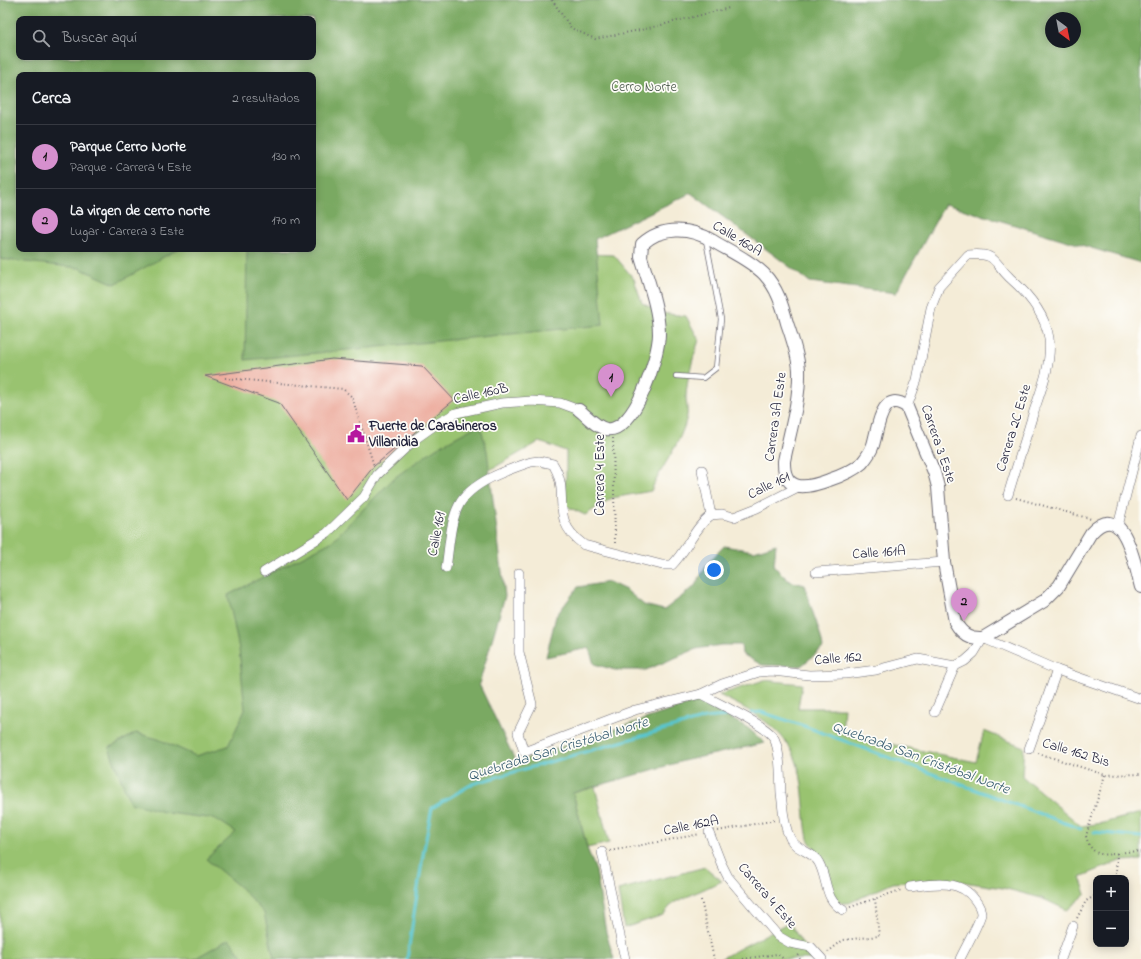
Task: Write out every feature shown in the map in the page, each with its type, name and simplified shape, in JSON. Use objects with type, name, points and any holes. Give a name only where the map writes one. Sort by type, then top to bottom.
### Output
[{"type":"street","name":"Calle 160A","points":[[642,244],[653,236],[677,230],[706,236],[752,264],[763,273],[774,287],[780,300]]},
{"type":"street","name":"Carrera 4 Este","points":[[613,429],[625,421],[637,403],[656,358],[658,343],[657,320],[642,257],[642,244]]},
{"type":"street","name":"Carrera 3 Este","points":[[983,638],[966,636],[959,630],[955,622],[944,562],[938,487],[934,472],[907,407],[916,380],[931,308],[936,294],[939,287],[968,255],[982,254],[994,258],[1007,275],[1028,294],[1040,313],[1049,337],[1047,370]]},
{"type":"street","name":"Carrera 3A Este","points":[[780,300],[797,355],[798,370],[798,386],[784,469],[786,477],[798,486]]},
{"type":"street","name":"Carrera 2C Este","points":[[1008,495],[1047,370]]},
{"type":"street","name":"Calle 160B","points":[[264,572],[327,533],[364,497],[377,475],[414,440],[456,413],[502,403],[532,401],[560,403],[579,410],[599,426],[606,429],[613,429]]},
{"type":"street","name":"Calle 161","points":[[711,515],[722,514],[734,517],[757,508],[798,486],[817,484],[851,471],[868,456],[873,446],[882,410],[893,403],[902,404],[907,407]]},
{"type":"street","points":[[1112,525],[1141,436]]},
{"type":"street","name":"Calle 161","points":[[446,568],[453,523],[458,506],[465,495],[482,483],[504,472],[539,461],[553,464],[559,473],[562,516],[566,527],[574,538],[584,545],[615,553]]},
{"type":"street","points":[[615,553],[662,565],[672,566],[682,554],[703,521],[711,515],[702,470]]},
{"type":"street","points":[[935,712],[955,666],[965,662],[974,653],[983,638],[1044,601],[1059,586],[1090,533],[1096,527],[1112,525],[1125,533],[1141,586]]},
{"type":"street","name":"Calle 161A","points":[[816,572],[944,562]]},
{"type":"street","name":"Calle 162","points":[[519,573],[519,652],[532,704],[518,733],[524,752],[635,710],[701,694],[722,684],[759,672],[772,671],[809,675],[845,674],[876,670],[918,659],[955,666]]},
{"type":"street","points":[[983,638],[1056,670],[1141,699]]},
{"type":"street","points":[[1029,750],[1056,670]]},
{"type":"street","points":[[701,694],[757,724],[774,737],[778,751],[784,818],[790,839],[799,849],[812,855],[818,862],[826,882],[828,894],[837,907],[843,910]]},
{"type":"street","name":"Carrera 4 Este","points":[[709,832],[720,863],[728,877],[778,936],[790,943],[811,946],[822,958]]},
{"type":"street","points":[[602,852],[626,959]]},
{"type":"street","points":[[910,887],[936,883],[952,885],[973,897],[978,904],[981,915],[960,959]]},
{"type":"street","points":[[1061,959],[1073,926]]},
{"type":"lane","points":[[676,376],[703,378],[716,368],[721,320],[706,236]]},
{"type":"path","points":[[552,0],[571,28],[596,39],[645,29],[729,8]]},
{"type":"path","points":[[225,378],[343,389],[352,397],[377,475]]},
{"type":"path","name":"Carrera 4 Este","points":[[613,429],[615,553]]},
{"type":"path","points":[[1008,495],[1112,525]]},
{"type":"path","name":"Calle 162 Bis","points":[[1029,750],[1105,775],[1141,774]]},
{"type":"path","points":[[1105,775],[1086,836],[1088,846],[1092,850],[1107,855],[1141,852]]},
{"type":"path","name":"Calle 162A","points":[[602,852],[784,818]]},
{"type":"path","points":[[1116,875],[1117,853]]},
{"type":"path","points":[[843,910],[910,887]]},
{"type":"path","points":[[1073,926],[1086,900],[1093,896]]},
{"type":"path","points":[[822,958],[843,940],[880,936],[875,899]]},
{"type":"path","points":[[701,900],[714,959]]},
{"type":"path","points":[[742,959],[777,954],[784,959]]},
{"type":"path","points":[[800,959],[799,954],[804,956]]},
{"type":"green space","points":[[0,0],[634,0],[588,254],[614,255],[634,279],[642,303],[661,313],[686,316],[699,340],[688,383],[686,397],[687,414],[681,436],[651,491],[612,498],[585,515],[562,504],[566,476],[566,451],[539,442],[481,475],[422,577],[596,959],[0,959]]},
{"type":"green space","name":"Cerro Norte","points":[[0,0],[1141,0],[1141,263],[945,204],[896,293],[810,282],[691,193],[595,239],[603,325],[245,360],[247,252],[316,252],[316,72],[16,72],[16,252],[173,252],[115,284],[79,268],[0,259]]},
{"type":"green space","points":[[480,424],[487,451],[505,596],[479,684],[516,762],[699,701],[748,728],[765,743],[683,761],[573,793],[587,848],[596,871],[606,932],[614,959],[274,959],[264,913],[241,888],[206,859],[236,832],[216,819],[168,813],[130,803],[109,748],[136,733],[158,739],[196,756],[228,746],[245,710],[239,649],[228,595],[331,542],[394,478],[436,448]]},
{"type":"green space","points":[[776,544],[774,566],[789,581],[805,585],[822,640],[823,648],[801,666],[762,665],[742,654],[741,645],[721,645],[696,649],[646,670],[615,670],[594,664],[589,648],[546,657],[556,616],[578,587],[609,582],[626,590],[644,605],[664,610],[694,587],[708,563],[724,546],[754,551]]},
{"type":"green space","points":[[764,680],[802,684],[798,708],[844,708],[842,734],[976,762],[984,731],[1024,747],[1022,776],[1081,826],[1103,823],[1141,813],[1141,860],[1120,861],[1080,877],[1086,894],[1067,910],[1041,898],[1003,888],[944,879],[893,883],[849,903],[841,903],[833,896],[831,879],[827,869],[818,852],[808,839],[803,793],[798,766],[786,741],[777,731],[755,714],[719,695]]},
{"type":"green space","points":[[595,787],[609,843],[587,848],[573,793]]},
{"type":"green space","points":[[705,867],[722,881],[673,903],[663,915],[624,928],[618,890]]},
{"type":"green space","points":[[789,922],[812,959],[720,959]]},
{"type":"green space","points":[[229,939],[242,955],[242,959],[194,959]]},
{"type":"building","name":"Fuerte de Carabineros Villanidia","points":[[332,359],[422,366],[454,400],[374,466],[347,500],[279,403],[205,376]]},
{"type":"waterway","name":"Quebrada San Cristóbal Norte","points":[[751,713],[761,712],[804,726],[1081,829]]},
{"type":"waterway","name":"Quebrada San Cristóbal Norte","points":[[407,959],[432,808],[472,784],[705,718],[726,716]]},
{"type":"waterway","name":"Quebrada San Cristóbal Norte","points":[[1094,832],[1141,837]]},
{"type":"place","name":"Parque Cerro Norte","points":[[611,397]]},
{"type":"place","name":"Fuerte de Carabineros Villanidia","points":[[356,434]]},
{"type":"place","name":"La virgen de cerro norte","points":[[964,621]]}]
